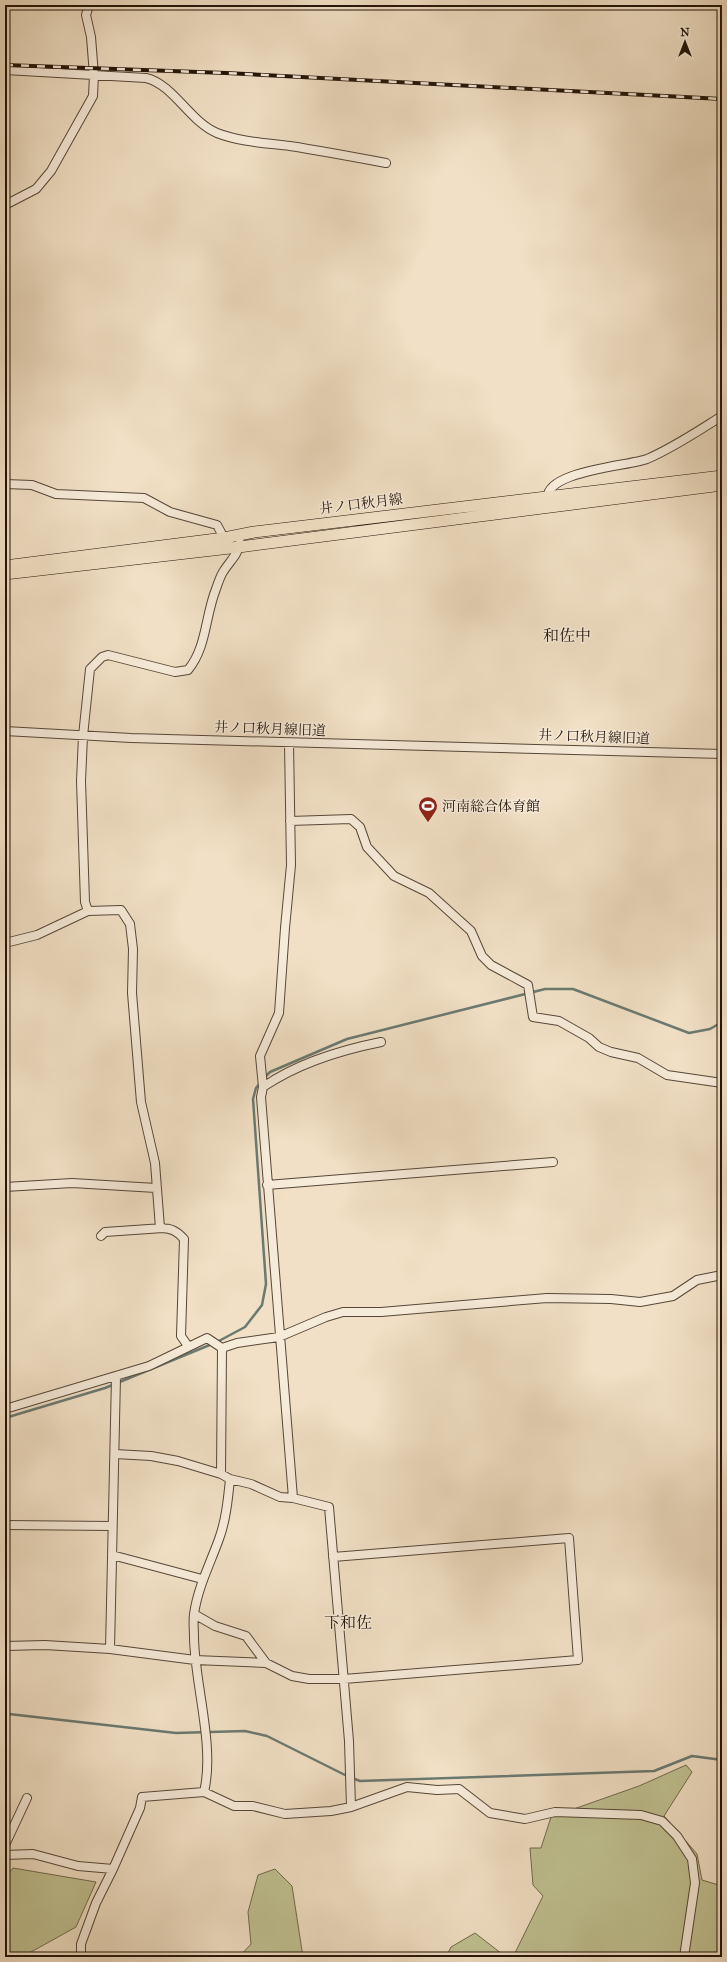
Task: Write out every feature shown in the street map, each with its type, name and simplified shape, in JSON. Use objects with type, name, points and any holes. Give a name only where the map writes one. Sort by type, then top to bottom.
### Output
[{"type":"main road","name":"井ノ口秋月線","points":[[5,574],[239,546],[722,476]]},
{"type":"main road","name":"井ノ口秋月線","points":[[5,566],[241,535],[722,485]]},
{"type":"street","points":[[5,205],[36,190],[51,171],[93,96],[94,75],[91,37],[86,15],[89,5]]},
{"type":"street","points":[[5,70],[146,78],[156,80],[191,115],[216,133],[234,139],[320,151],[386,163]]},
{"type":"street","points":[[548,502],[552,486],[583,472],[646,459],[722,416]]},
{"type":"street","points":[[5,484],[32,485],[56,494],[144,498],[170,512],[217,525],[224,538]]},
{"type":"street","points":[[88,911],[85,902],[81,781],[83,736],[90,669],[102,657],[108,655],[174,672],[188,670],[197,660],[203,643],[215,590],[224,572],[236,554],[241,535]]},
{"type":"street","name":"井ノ口秋月線旧道","points":[[5,731],[83,736],[289,743],[722,754]]},
{"type":"street","points":[[289,743],[291,865],[284,928],[280,1013],[260,1056],[260,1070],[263,1087],[261,1097],[267,1185],[293,1498]]},
{"type":"street","points":[[290,822],[351,819],[360,827],[367,847],[394,876],[429,894],[471,931],[482,956],[491,965],[528,986],[533,1017],[559,1021],[589,1038],[599,1047],[611,1052],[638,1058],[667,1075],[722,1083]]},
{"type":"street","points":[[5,943],[37,935],[88,911],[121,910],[130,924],[133,949],[132,993],[141,1102],[155,1163],[160,1228],[163,1228]]},
{"type":"street","points":[[263,1087],[278,1077],[347,1048],[381,1042]]},
{"type":"street","points":[[267,1185],[553,1162]]},
{"type":"street","points":[[5,1187],[72,1183],[156,1188]]},
{"type":"street","points":[[101,1236],[105,1232],[163,1228],[174,1230],[184,1239],[181,1336],[188,1346]]},
{"type":"street","points":[[221,1347],[237,1342],[279,1338],[326,1317],[343,1312],[381,1312],[547,1298],[611,1299],[640,1302],[673,1296],[697,1280],[722,1275]]},
{"type":"street","points":[[5,1409],[149,1366],[188,1346],[208,1338],[221,1347]]},
{"type":"street","points":[[221,1347],[221,1474]]},
{"type":"street","points":[[110,1649],[116,1377]]},
{"type":"street","points":[[115,1454],[151,1456],[172,1460],[221,1474],[230,1479],[251,1484],[280,1497],[293,1498],[329,1506],[344,1679],[351,1807]]},
{"type":"street","points":[[204,1792],[206,1780],[205,1729],[195,1660],[194,1614],[202,1579],[219,1538],[229,1495],[230,1479]]},
{"type":"street","points":[[5,1525],[112,1526]]},
{"type":"street","points":[[194,1614],[214,1626],[246,1636],[266,1662],[292,1676],[309,1679],[344,1679],[578,1660],[569,1538],[333,1556]]},
{"type":"street","points":[[112,1555],[202,1579]]},
{"type":"street","points":[[5,1646],[45,1645],[110,1649],[195,1660],[266,1662]]},
{"type":"street","points":[[82,1957],[82,1944],[96,1903],[140,1808],[142,1797],[204,1792],[234,1806],[253,1806],[284,1814],[331,1811],[351,1807],[407,1787],[437,1790],[459,1789],[490,1813],[525,1819],[556,1812],[641,1815],[662,1821],[677,1836],[692,1859],[695,1883],[684,1957]]},
{"type":"street","points":[[5,1845],[27,1798]]},
{"type":"street","points":[[5,1855],[33,1854],[78,1866],[113,1869]]},
{"type":"green space","points":[[686,1765],[692,1772],[664,1816],[697,1854],[702,1880],[722,1886],[722,1957],[513,1957],[543,1896],[533,1885],[530,1848],[541,1848],[551,1817],[639,1786]]},
{"type":"green space","points":[[13,1868],[96,1882],[76,1927],[22,1957],[5,1957],[5,1878]]},
{"type":"green space","points":[[275,1869],[292,1886],[303,1957],[239,1957],[251,1944],[248,1912],[258,1875]]},
{"type":"green space","points":[[475,1933],[506,1957],[446,1957],[451,1947]]},
{"type":"waterway","points":[[265,1077],[270,1072],[347,1039],[545,989],[573,989],[689,1033],[710,1029],[722,1022]]},
{"type":"waterway","points":[[217,1342],[245,1327],[262,1305],[266,1284],[253,1099],[256,1088],[260,1083]]},
{"type":"waterway","points":[[5,1418],[105,1388],[212,1344]]},
{"type":"waterway","points":[[5,1712],[9,1714],[176,1733],[245,1731],[267,1736],[347,1776]]},
{"type":"waterway","points":[[352,1778],[360,1781],[654,1771],[692,1756],[722,1760]]},
{"type":"railway","points":[[5,65],[226,73],[722,99]]},
{"type":"place","name":"河南総合体育館","points":[[428,823]]},
{"type":"district","name":"和佐中","points":[[567,635]]},
{"type":"district","name":"下和佐","points":[[348,1622]]}]
